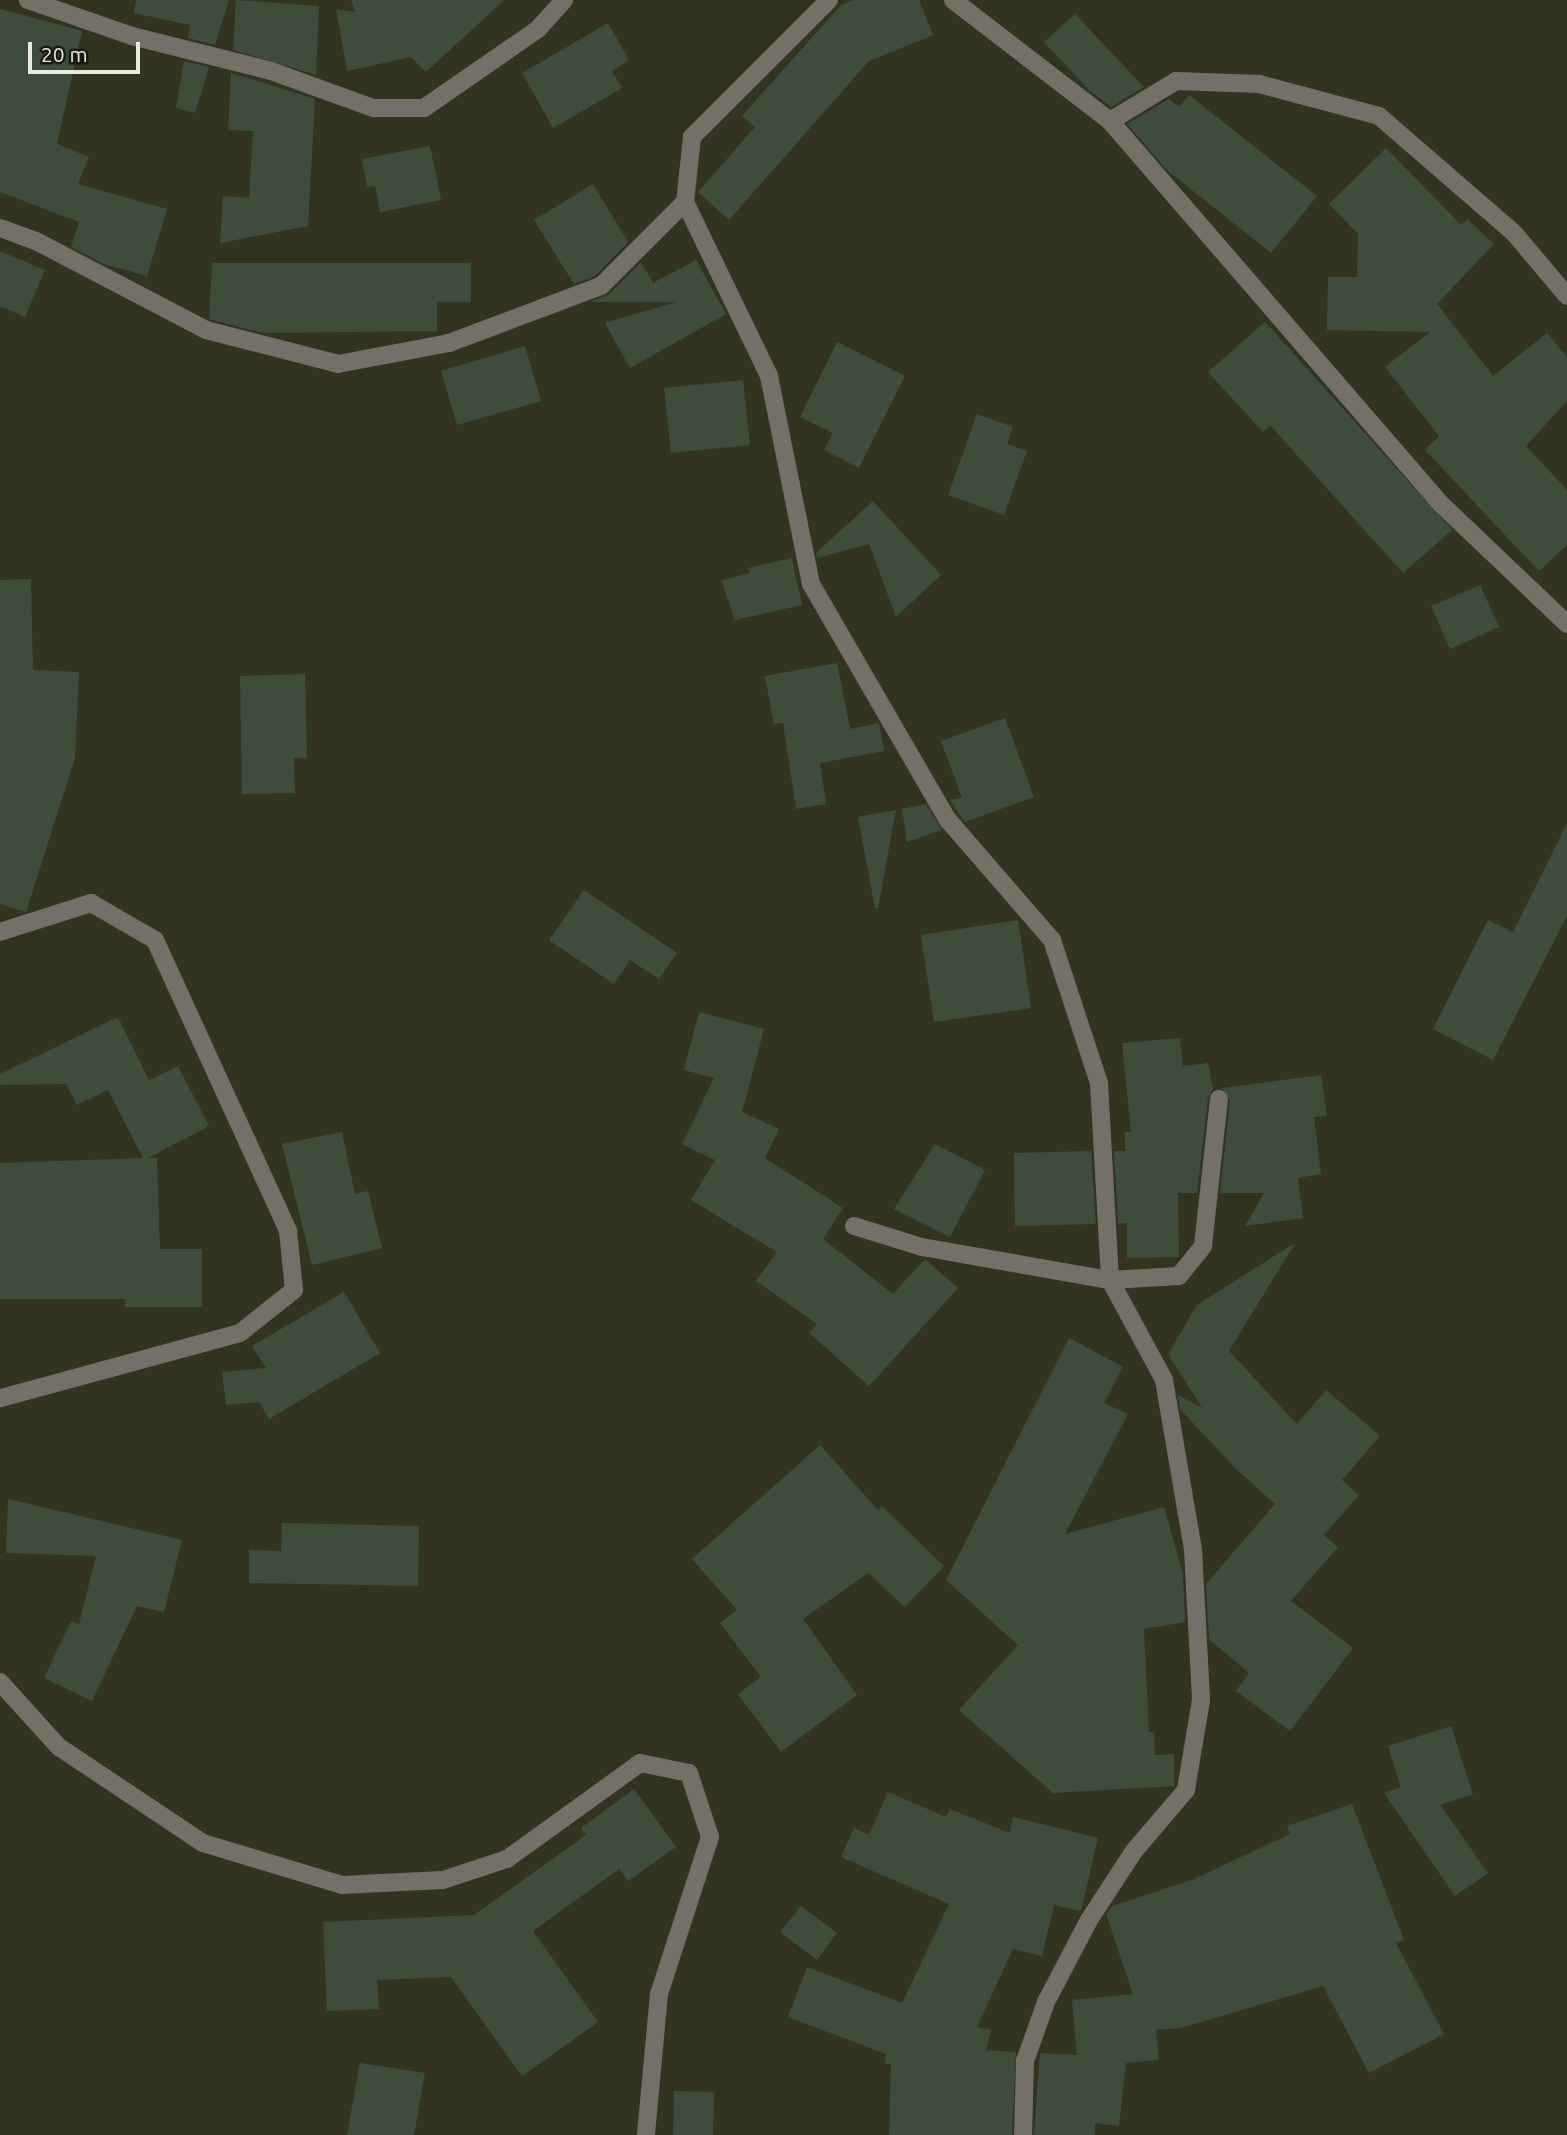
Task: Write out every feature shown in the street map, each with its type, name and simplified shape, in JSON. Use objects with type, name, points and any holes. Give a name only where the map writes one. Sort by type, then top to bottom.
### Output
[{"type":"street","points":[[28,0],[132,36],[271,71],[373,108],[424,108],[538,29],[564,0]]},
{"type":"street","points":[[829,0],[692,137],[685,202],[769,376],[811,584],[948,820],[1052,940],[1099,1083],[1110,1280],[1164,1380],[1193,1550],[1201,1700],[1186,1790],[1134,1851],[1089,1920],[1046,2002],[1025,2061],[1023,2135]]},
{"type":"street","points":[[953,0],[1110,121],[1441,504],[1567,624]]},
{"type":"street","points":[[1110,121],[1177,81],[1259,84],[1379,116],[1514,233],[1567,296]]},
{"type":"street","points":[[0,228],[36,241],[206,330],[338,364],[449,343],[601,286],[685,202]]},
{"type":"street","points":[[0,932],[91,902],[155,940],[288,1231],[294,1290],[240,1333],[0,1398]]},
{"type":"street","points":[[854,1226],[922,1247],[1110,1280],[1179,1276],[1203,1246],[1219,1099]]},
{"type":"street","points":[[0,1682],[59,1747],[203,1843],[342,1885],[443,1880],[507,1859],[640,1763],[689,1773],[710,1837],[659,1994],[646,2135]]},
{"type":"building","points":[[136,0],[229,0],[215,45],[188,38],[190,25],[134,13]]},
{"type":"building","points":[[236,0],[319,6],[316,75],[233,50]]},
{"type":"building","points":[[351,0],[504,0],[426,72],[411,57],[347,71],[336,9],[355,12]]},
{"type":"building","points":[[853,0],[919,0],[933,35],[869,61],[729,220],[698,192],[755,127],[742,116],[841,5]]},
{"type":"building","points":[[0,9],[82,31],[57,144],[89,157],[78,184],[167,209],[147,276],[104,264],[71,247],[79,222],[0,192]]},
{"type":"building","points":[[1075,14],[1144,87],[1111,107],[1089,90],[1044,42]]},
{"type":"building","points":[[608,23],[629,60],[612,71],[622,88],[553,128],[522,73]]},
{"type":"building","points":[[184,61],[209,67],[195,113],[176,108]]},
{"type":"building","points":[[231,73],[315,99],[308,226],[220,243],[223,196],[249,198],[253,131],[228,130]]},
{"type":"building","points":[[1189,95],[1317,196],[1271,253],[1168,171],[1127,124],[1169,99],[1179,107]]},
{"type":"building","points":[[430,146],[441,200],[380,212],[375,186],[367,187],[362,159]]},
{"type":"building","points":[[1386,148],[1461,225],[1467,219],[1494,244],[1437,304],[1493,376],[1547,333],[1567,357],[1567,401],[1526,446],[1567,490],[1567,545],[1539,571],[1425,450],[1439,436],[1385,367],[1430,332],[1327,330],[1328,277],[1357,277],[1358,234],[1329,204]]},
{"type":"building","points":[[593,184],[628,242],[595,276],[574,284],[534,220]]},
{"type":"building","points":[[0,251],[45,270],[25,317],[0,306]]},
{"type":"building","points":[[696,260],[726,314],[630,368],[605,323],[676,302],[591,302],[609,294],[641,262],[653,283]]},
{"type":"building","points":[[212,263],[471,263],[471,302],[437,302],[437,331],[263,333],[209,319]]},
{"type":"building","points":[[1265,322],[1452,530],[1403,573],[1270,425],[1263,432],[1208,372]]},
{"type":"building","points":[[837,342],[905,376],[859,468],[824,450],[833,433],[800,417]]},
{"type":"building","points":[[525,346],[541,401],[457,425],[441,371]]},
{"type":"building","points":[[743,380],[750,445],[671,453],[664,388]]},
{"type":"building","points":[[977,414],[1013,427],[1007,444],[1027,451],[1004,515],[948,495]]},
{"type":"building","points":[[873,501],[941,575],[896,617],[869,544],[817,558],[816,553]]},
{"type":"building","points":[[792,558],[802,605],[735,620],[721,580],[750,573],[748,568]]},
{"type":"building","points":[[31,579],[33,670],[79,672],[75,758],[26,912],[0,904],[0,580]]},
{"type":"building","points":[[1480,585],[1499,627],[1450,649],[1431,606]]},
{"type":"building","points":[[837,663],[850,729],[879,723],[884,751],[820,763],[826,804],[796,809],[783,723],[774,724],[765,676]]},
{"type":"building","points":[[305,674],[307,758],[294,758],[295,793],[242,794],[240,676]]},
{"type":"building","points":[[1005,718],[1034,797],[965,822],[950,800],[962,798],[941,741]]},
{"type":"building","points":[[926,804],[942,830],[907,842],[902,809]]},
{"type":"building","points":[[896,810],[878,908],[875,908],[858,817]]},
{"type":"building","points":[[1567,823],[1567,916],[1493,1060],[1433,1029],[1488,920],[1513,932]]},
{"type":"building","points":[[584,890],[677,953],[659,979],[630,960],[614,984],[549,940]]},
{"type":"building","points":[[1018,920],[1031,1008],[934,1022],[921,935]]},
{"type":"building","points":[[699,1012],[764,1029],[742,1112],[779,1129],[765,1158],[843,1208],[823,1239],[893,1294],[925,1259],[958,1288],[869,1386],[809,1333],[817,1324],[756,1281],[777,1252],[691,1200],[715,1160],[682,1144],[714,1078],[684,1070]]},
{"type":"building","points":[[118,1017],[149,1080],[178,1066],[209,1126],[148,1158],[157,1158],[160,1249],[202,1249],[202,1307],[125,1307],[125,1299],[0,1299],[0,1163],[143,1158],[108,1090],[77,1105],[66,1084],[0,1085],[0,1074]]},
{"type":"building","points":[[1180,1038],[1183,1066],[1208,1063],[1213,1089],[1208,1098],[1197,1193],[1178,1193],[1179,1257],[1127,1258],[1127,1223],[1118,1224],[1114,1151],[1125,1151],[1125,1132],[1131,1132],[1122,1043]]},
{"type":"building","points":[[1321,1075],[1327,1116],[1314,1117],[1321,1174],[1298,1178],[1303,1218],[1245,1226],[1264,1193],[1220,1193],[1230,1100],[1222,1088]]},
{"type":"building","points":[[342,1132],[355,1194],[368,1191],[382,1248],[312,1265],[282,1144]]},
{"type":"building","points":[[935,1144],[985,1170],[950,1237],[894,1209]]},
{"type":"building","points":[[1091,1151],[1096,1224],[1015,1226],[1014,1153]]},
{"type":"building","points":[[1295,1243],[1229,1351],[1297,1424],[1326,1390],[1380,1436],[1342,1480],[1359,1495],[1324,1535],[1338,1547],[1291,1601],[1353,1648],[1290,1731],[1236,1691],[1249,1673],[1209,1639],[1206,1584],[1275,1504],[1237,1470],[1180,1409],[1178,1395],[1202,1408],[1168,1354],[1197,1305]]},
{"type":"building","points":[[344,1292],[380,1353],[269,1419],[259,1402],[226,1405],[222,1372],[266,1368],[252,1346]]},
{"type":"building","points":[[1069,1338],[1123,1367],[1104,1403],[1128,1414],[1065,1534],[1164,1507],[1183,1574],[1185,1622],[1144,1629],[1149,1732],[1154,1732],[1155,1755],[1174,1754],[1174,1786],[1053,1793],[959,1710],[1018,1645],[946,1580]]},
{"type":"building","points":[[820,1445],[878,1510],[882,1506],[944,1566],[905,1607],[868,1573],[803,1619],[857,1695],[781,1752],[738,1694],[761,1677],[720,1623],[737,1610],[692,1559]]},
{"type":"building","points":[[8,1499],[182,1540],[164,1612],[137,1606],[92,1701],[44,1678],[71,1621],[79,1624],[96,1556],[6,1553]]},
{"type":"building","points":[[282,1523],[419,1526],[418,1586],[249,1583],[249,1550],[281,1551]]},
{"type":"building","points":[[1451,1726],[1473,1794],[1440,1805],[1488,1873],[1455,1896],[1384,1793],[1401,1787],[1388,1746]]},
{"type":"building","points":[[634,1789],[676,1847],[628,1881],[619,1869],[533,1931],[598,2022],[522,2076],[451,1977],[377,1980],[379,2009],[327,2011],[323,1922],[474,1915],[586,1835],[581,1828]]},
{"type":"building","points":[[888,1792],[946,1817],[950,1809],[1010,1833],[1013,1817],[1098,1838],[1081,1911],[1054,1905],[1042,1956],[1013,1949],[977,2027],[991,2030],[986,2050],[1016,2052],[1012,2135],[889,2135],[891,2065],[884,2063],[886,2054],[788,2017],[807,1967],[902,2003],[949,1904],[841,1857],[854,1828],[869,1835]]},
{"type":"building","points":[[1352,1804],[1404,1940],[1396,1943],[1444,2034],[1369,2073],[1323,1986],[1181,2028],[1156,2030],[1159,2060],[1126,2063],[1119,2126],[1095,2123],[1095,2135],[1034,2135],[1040,2053],[1077,2055],[1072,2000],[1133,1994],[1106,1914],[1112,1906],[1192,1880],[1290,1834],[1287,1826]]},
{"type":"building","points":[[801,1906],[837,1933],[817,1960],[780,1932]]},
{"type":"building","points":[[360,2063],[425,2073],[414,2135],[347,2135]]},
{"type":"building","points":[[674,2091],[714,2092],[713,2135],[673,2135]]}]
